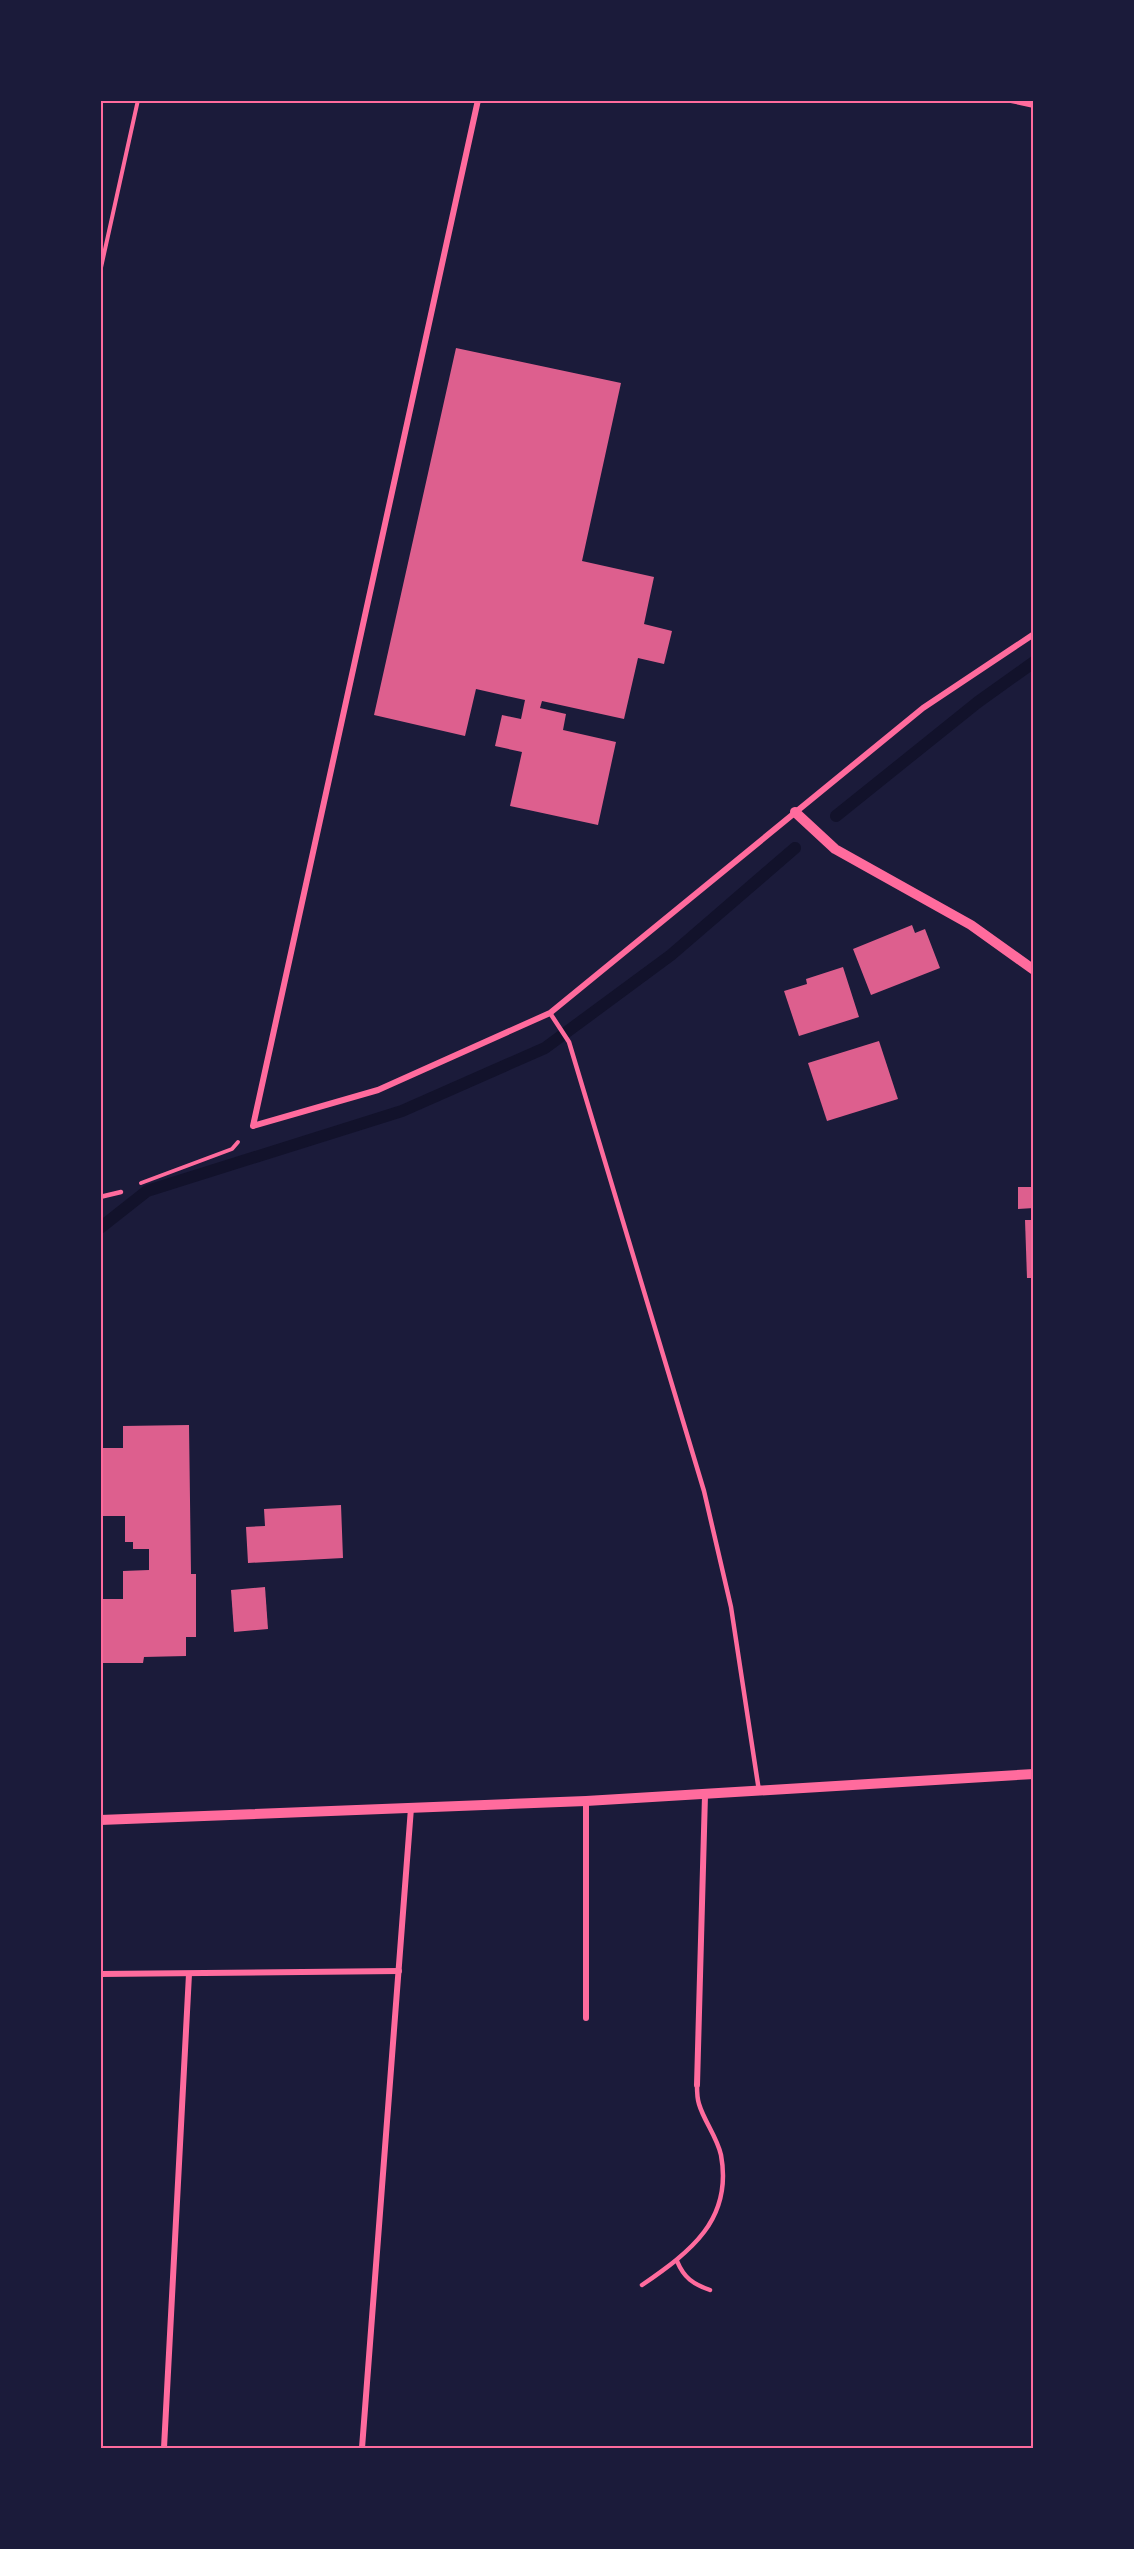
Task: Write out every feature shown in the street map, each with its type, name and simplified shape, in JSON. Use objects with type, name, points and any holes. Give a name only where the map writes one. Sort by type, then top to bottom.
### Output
[{"type":"street","points":[[478,100],[252,1126],[378,1089],[550,1013],[923,708],[1034,634]]},
{"type":"street","points":[[1011,100],[1034,105]]},
{"type":"street","points":[[795,812],[835,849],[971,925],[1034,969]]},
{"type":"street","points":[[100,1820],[586,1801],[1034,1774]]},
{"type":"street","points":[[697,2085],[705,1795]]},
{"type":"street","points":[[586,1801],[586,2018]]},
{"type":"street","points":[[362,2448],[411,1808]]},
{"type":"street","points":[[100,1974],[399,1971]]},
{"type":"street","points":[[164,2448],[189,1974]]},
{"type":"lane","points":[[550,1013],[569,1042],[704,1491],[732,1607],[759,1791]]},
{"type":"lane","points":[[100,1197],[121,1192]]},
{"type":"lane","points":[[642,2285],[677,2261],[705,2234],[717,2210],[722,2184],[721,2155],[699,2104],[697,2085]]},
{"type":"lane","points":[[677,2261],[682,2274],[694,2284],[710,2290]]},
{"type":"path","points":[[100,272],[138,100]]},
{"type":"path","points":[[121,1192],[157,1176],[232,1149],[252,1126]]},
{"type":"building","points":[[456,348],[621,383],[582,561],[654,577],[644,624],[672,631],[664,664],[638,658],[624,719],[542,701],[540,708],[566,714],[563,730],[616,742],[598,825],[510,806],[522,752],[495,746],[502,715],[521,719],[525,700],[476,689],[465,736],[374,715]]},
{"type":"building","points":[[912,925],[915,933],[925,929],[940,968],[871,995],[853,949]]},
{"type":"building","points":[[843,967],[859,1017],[799,1036],[784,991],[807,984],[806,979]]},
{"type":"building","points":[[879,1041],[898,1099],[827,1121],[808,1063]]},
{"type":"building","points":[[1018,1187],[1034,1187],[1034,1208],[1018,1209]]},
{"type":"building","points":[[1025,1220],[1034,1220],[1034,1278],[1027,1278]]},
{"type":"building","points":[[189,1425],[191,1574],[196,1574],[196,1637],[186,1637],[186,1656],[144,1657],[143,1663],[100,1663],[100,1599],[123,1599],[123,1571],[149,1570],[149,1549],[133,1549],[133,1542],[125,1542],[125,1516],[100,1516],[100,1448],[123,1448],[123,1426]]},
{"type":"building","points":[[341,1505],[343,1558],[248,1563],[246,1527],[265,1526],[264,1509]]},
{"type":"building","points":[[265,1587],[268,1629],[234,1632],[231,1590]]},
{"type":"waterway","points":[[836,816],[978,702],[1034,662]]},
{"type":"waterway","points":[[100,1228],[147,1191],[402,1111],[545,1048],[671,955],[795,848]]}]
